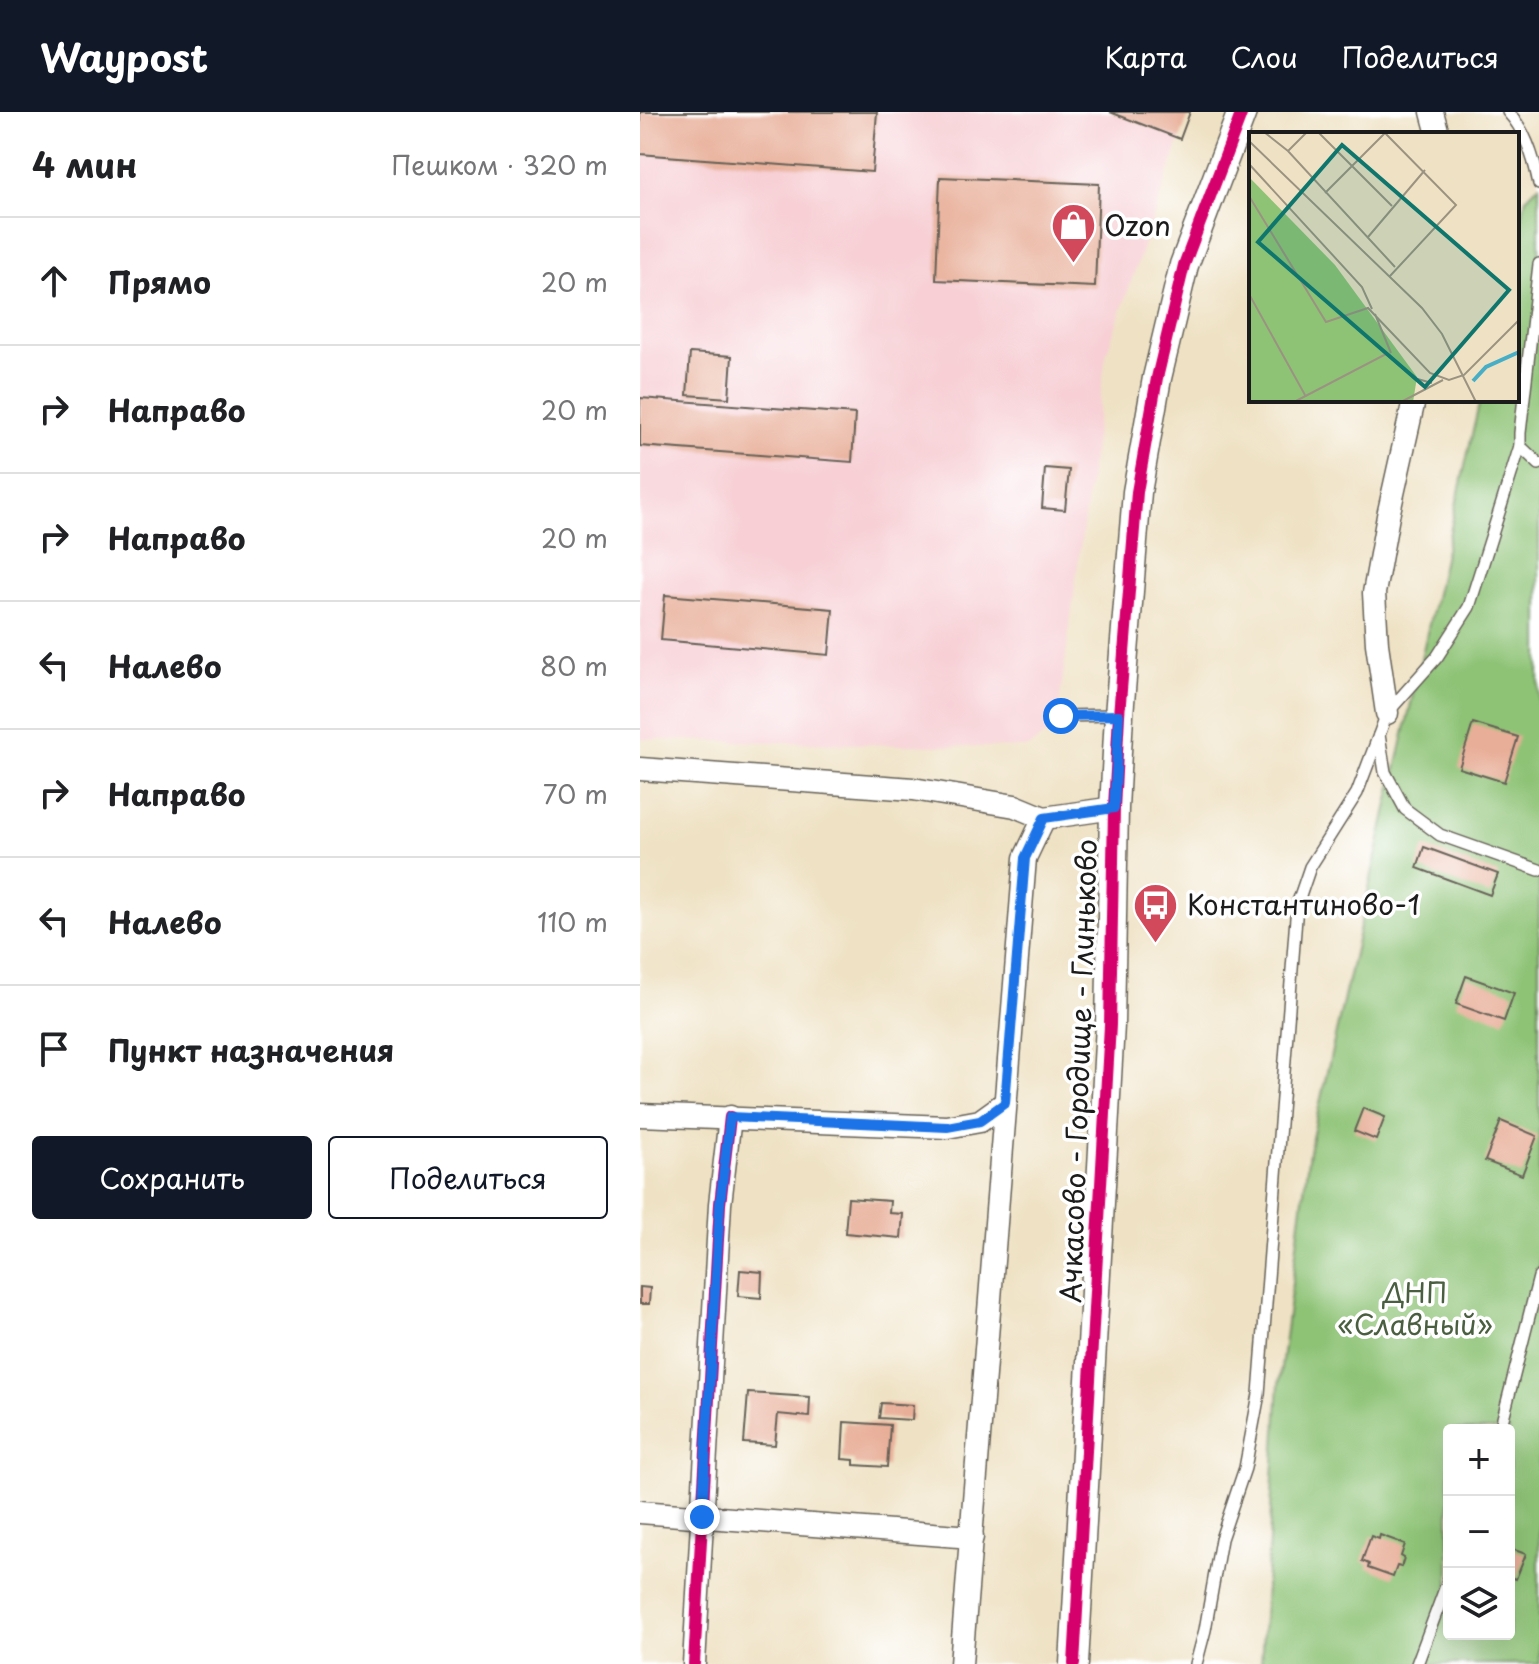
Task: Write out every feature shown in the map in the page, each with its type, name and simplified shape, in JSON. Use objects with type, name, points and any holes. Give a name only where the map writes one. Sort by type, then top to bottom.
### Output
[{"type":"street","name":"Ачкасово - Городище - Глиньково","points":[[1074,1664],[1110,1025],[1114,808],[1137,492],[1157,378],[1184,265],[1242,112]]},
{"type":"street","points":[[1432,112],[1437,132]]},
{"type":"street","points":[[1387,713],[1377,644],[1374,593],[1414,402]]},
{"type":"street","points":[[640,769],[913,789],[1015,806],[1044,818],[1114,808]]},
{"type":"street","points":[[961,1664],[1025,858],[1044,818]]},
{"type":"street","points":[[640,1115],[947,1127],[980,1121],[1005,1103]]},
{"type":"street","points":[[694,1664],[720,1204],[730,1117]]},
{"type":"street","points":[[640,1512],[972,1537]]},
{"type":"lane","points":[[1508,112],[1518,123],[1535,162],[1539,184]]},
{"type":"lane","points":[[1196,1664],[1221,1539],[1245,1468],[1259,1394],[1297,905],[1310,867],[1357,793],[1387,713],[1437,657],[1469,607],[1520,446],[1539,264]]},
{"type":"lane","points":[[1520,446],[1539,464]]},
{"type":"lane","points":[[1061,716],[1119,715]]},
{"type":"lane","points":[[1379,735],[1385,772],[1405,809],[1440,835],[1539,870]]},
{"type":"lane","points":[[1502,1424],[1539,1277]]},
{"type":"lane","points":[[1417,1664],[1443,1594]]},
{"type":"shaded area","points":[[640,112],[1109,112],[1180,139],[1106,355],[1056,729],[1026,748],[640,739]]},
{"type":"green space","name":"ДНП «Славный»","points":[[1539,185],[1539,1664],[1261,1664],[1279,1384],[1309,1151],[1480,402],[1519,402],[1519,228],[1526,198]]},
{"type":"building","points":[[640,112],[877,112],[872,172],[640,154]]},
{"type":"building","points":[[1110,112],[1190,112],[1180,139]]},
{"type":"building","points":[[940,177],[1099,184],[1095,287],[936,280]]},
{"type":"building","points":[[690,353],[732,356],[729,398],[687,395]]},
{"type":"building","points":[[640,398],[855,414],[852,462],[640,446]]},
{"type":"building","points":[[1045,468],[1069,470],[1065,510],[1042,508]]},
{"type":"building","points":[[665,595],[833,609],[829,655],[661,640]]},
{"type":"building","points":[[1473,723],[1518,737],[1504,782],[1459,768]]},
{"type":"building","points":[[1424,847],[1498,874],[1490,895],[1417,868]]},
{"type":"building","points":[[1466,976],[1514,993],[1504,1021],[1456,1004]]},
{"type":"building","points":[[1363,1108],[1385,1117],[1376,1140],[1354,1131]]},
{"type":"building","points":[[1501,1121],[1537,1136],[1522,1175],[1485,1161]]},
{"type":"building","points":[[848,1198],[890,1201],[889,1213],[903,1214],[901,1238],[845,1233]]},
{"type":"building","points":[[740,1270],[762,1272],[761,1298],[738,1296]]},
{"type":"building","points":[[640,1287],[650,1288],[649,1304],[640,1304]]},
{"type":"building","points":[[748,1393],[810,1397],[809,1417],[778,1414],[775,1445],[744,1443]]},
{"type":"building","points":[[881,1403],[913,1405],[912,1420],[879,1418]]},
{"type":"building","points":[[844,1422],[890,1425],[887,1467],[854,1465],[854,1460],[842,1459]]},
{"type":"building","points":[[1380,1535],[1405,1544],[1401,1567],[1397,1566],[1393,1577],[1368,1568],[1369,1564],[1362,1561],[1371,1536],[1379,1539]]},
{"type":"building","points":[[1515,1550],[1526,1554],[1515,1579]]},
{"type":"cycle path","points":[[1074,1664],[1110,1025],[1114,808],[1137,492],[1157,378],[1184,265],[1242,112]]},
{"type":"cycle path","points":[[694,1664],[720,1204],[730,1117]]},
{"type":"place","name":"Ozon","points":[[1073,265]]},
{"type":"place","name":"Константиново-1","points":[[1156,944]]},
{"type":"route","points":[[702,1517],[720,1204],[730,1117],[947,1127],[980,1121],[1005,1103],[1025,858],[1044,818],[1114,808],[1119,715],[1061,716]]}]
